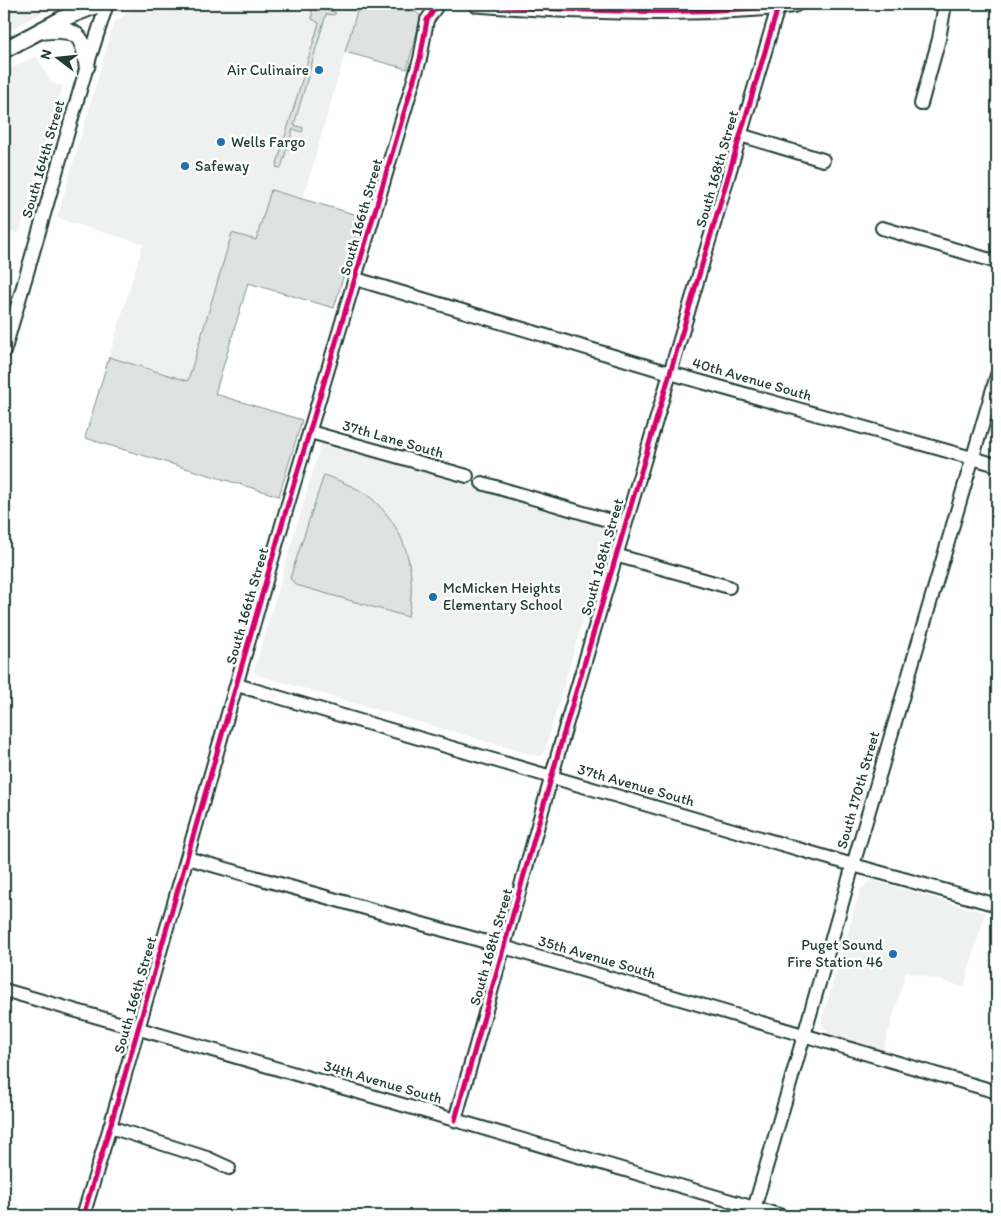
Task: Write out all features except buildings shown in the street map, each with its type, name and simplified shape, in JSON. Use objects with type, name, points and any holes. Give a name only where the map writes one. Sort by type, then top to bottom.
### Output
[{"type":"main road","points":[[4,50],[64,18],[100,4]]},
{"type":"main road","points":[[476,4],[621,12],[700,11],[795,4]]},
{"type":"main road","points":[[40,31],[64,30],[77,35],[82,41],[87,66]]},
{"type":"street","points":[[64,18],[74,4]]},
{"type":"street","name":"South 164th Street","points":[[4,352],[87,66],[107,4]]},
{"type":"street","name":"South 166th Street","points":[[83,1216],[420,59],[427,20],[438,4]]},
{"type":"street","points":[[921,104],[939,39],[945,4]]},
{"type":"street","name":"South 168th Street","points":[[455,1120],[615,555],[778,5]]},
{"type":"street","points":[[740,135],[823,160]]},
{"type":"street","points":[[882,228],[997,262]]},
{"type":"street","name":"40th Avenue South","points":[[356,279],[670,373],[997,465]]},
{"type":"street","name":"South 170th Street","points":[[753,1212],[997,374]]},
{"type":"street","name":"37th Lane South","points":[[310,432],[466,476]]},
{"type":"street","points":[[482,483],[624,525]]},
{"type":"street","points":[[615,555],[729,587]]},
{"type":"street","name":"37th Avenue South","points":[[237,685],[853,865],[997,905]]},
{"type":"street","name":"35th Avenue South","points":[[187,858],[504,947],[997,1092]]},
{"type":"street","name":"34th Avenue South","points":[[4,990],[455,1120],[753,1212],[782,1216]]},
{"type":"street","points":[[110,1127],[207,1158],[229,1168]]},
{"type":"shaded area","points":[[4,4],[58,4],[4,33]]},
{"type":"shaded area","points":[[175,4],[358,8],[303,199],[271,190],[256,240],[232,234],[188,381],[109,357],[143,244],[57,218],[114,23],[132,9]]},
{"type":"shaded area","points":[[312,8],[326,9],[336,13],[334,15],[326,14],[294,125],[303,128],[302,132],[293,129],[281,168],[276,167],[319,23],[312,19]]},
{"type":"shaded area","points":[[358,8],[410,11],[420,15],[407,69],[345,52]]},
{"type":"shaded area","points":[[37,56],[51,83],[63,86],[19,234],[4,229],[4,72]]},
{"type":"shaded area","points":[[271,190],[361,216],[334,308],[248,283],[215,394],[302,420],[279,496],[85,438],[109,357],[188,381],[232,233],[256,240]]},
{"type":"shaded area","name":"McMicken Heights Elementary School","points":[[322,440],[611,524],[544,752],[541,756],[258,675],[254,671]]},
{"type":"shaded area","points":[[324,475],[365,493],[393,522],[406,551],[410,567],[411,600],[408,617],[296,585],[290,578]]},
{"type":"shaded area","points":[[872,880],[985,913],[964,987],[906,971],[883,1051],[827,1035],[828,1031],[822,1026],[822,1019],[861,888]]},
{"type":"cycle path","points":[[83,1216],[285,514],[420,59],[427,20],[438,4]]},
{"type":"cycle path","points":[[476,4],[567,10],[658,12],[748,9],[795,4]]},
{"type":"cycle path","points":[[455,1120],[565,729],[779,4]]},
{"type":"place","name":"Air Culinaire","points":[[319,70]]},
{"type":"place","name":"Wells Fargo","points":[[221,142]]},
{"type":"place","name":"Safeway","points":[[185,166]]},
{"type":"place","name":"McMicken Heights Elementary School","points":[[433,597]]},
{"type":"place","name":"Puget Sound Fire Station 46","points":[[893,954]]}]
